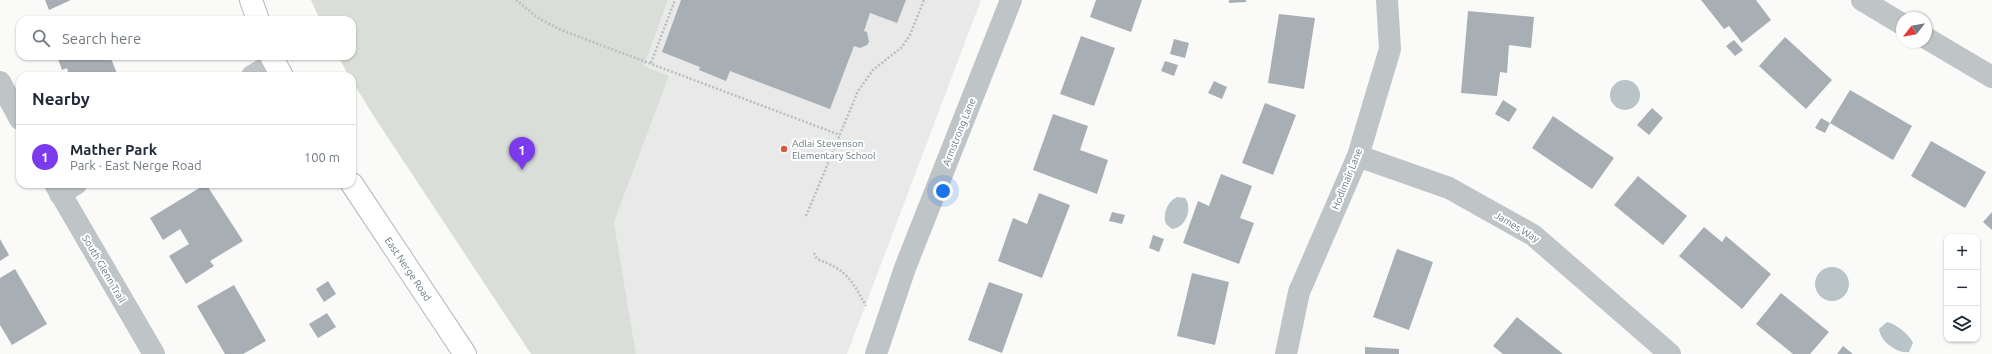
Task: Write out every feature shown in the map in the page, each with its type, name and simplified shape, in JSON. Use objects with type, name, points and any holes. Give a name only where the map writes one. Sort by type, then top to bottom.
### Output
[{"type":"main road","points":[[251,0],[257,16]]},
{"type":"main road","name":"East Nerge Road","points":[[355,188],[465,354]]},
{"type":"street","name":"Armstrong Lane","points":[[876,354],[905,268],[1011,0]]},
{"type":"street","name":"Hodlmair Lane","points":[[1286,354],[1299,292],[1358,156],[1390,49],[1387,0]]},
{"type":"street","points":[[1862,0],[1896,20]]},
{"type":"street","points":[[1932,42],[1992,77]]},
{"type":"street","points":[[261,72],[276,65]]},
{"type":"street","points":[[0,82],[16,112]]},
{"type":"street","name":"James Way","points":[[1358,156],[1449,188],[1533,235],[1670,354]]},
{"type":"street","name":"South Glenn Trail","points":[[65,188],[154,354]]},
{"type":"path","points":[[516,0],[538,18],[561,30],[840,134]]},
{"type":"path","points":[[651,63],[675,0]]},
{"type":"path","points":[[806,216],[864,79],[902,47],[910,35],[924,0]]},
{"type":"path","points":[[814,253],[817,259],[834,266],[844,273],[853,284],[866,306]]},
{"type":"shaded area","points":[[311,0],[668,0],[644,66],[669,76],[614,222],[636,354],[531,354],[356,87],[356,72],[347,72],[340,60],[356,60],[356,16],[318,16]]},
{"type":"shaded area","name":"Adlai Stevenson Elementary School","points":[[668,0],[981,0],[847,354],[636,354],[614,222],[669,76],[644,66]]},
{"type":"shaded area","points":[[1625,80],[1636,84],[1640,95],[1636,106],[1625,110],[1614,106],[1610,95],[1614,84]]},
{"type":"shaded area","points":[[1177,197],[1185,198],[1188,212],[1187,217],[1181,225],[1172,229],[1166,224],[1165,212],[1171,202]]},
{"type":"shaded area","points":[[1832,267],[1844,272],[1849,284],[1844,296],[1832,301],[1820,296],[1815,284],[1820,272]]},
{"type":"shaded area","points":[[1887,322],[1902,330],[1909,336],[1913,343],[1909,352],[1894,349],[1882,338],[1879,329]]},
{"type":"building","points":[[45,0],[71,0],[49,10]]},
{"type":"building","points":[[681,0],[906,0],[897,23],[870,13],[864,31],[867,32],[869,42],[867,45],[860,48],[854,46],[830,109],[730,71],[726,81],[699,70],[700,67],[662,52]]},
{"type":"building","points":[[1096,0],[1142,0],[1131,32],[1090,17]]},
{"type":"building","points":[[1229,0],[1246,0],[1246,2],[1229,3]]},
{"type":"building","points":[[1701,0],[1756,0],[1771,20],[1742,43],[1729,26],[1724,29]]},
{"type":"building","points":[[1468,11],[1534,17],[1531,48],[1509,45],[1507,73],[1500,72],[1497,96],[1461,93]]},
{"type":"building","points":[[1279,14],[1315,18],[1304,89],[1268,83]]},
{"type":"building","points":[[1081,36],[1115,48],[1094,106],[1060,94]]},
{"type":"building","points":[[1785,37],[1832,80],[1806,109],[1759,66]]},
{"type":"building","points":[[1174,39],[1189,43],[1185,58],[1170,54]]},
{"type":"building","points":[[1734,40],[1743,50],[1735,56],[1726,46]]},
{"type":"building","points":[[58,60],[112,60],[116,72],[68,72],[67,68],[62,70]]},
{"type":"building","points":[[1165,61],[1178,65],[1174,76],[1161,71]]},
{"type":"building","points":[[1214,81],[1227,87],[1222,99],[1208,93]]},
{"type":"building","points":[[1850,90],[1912,126],[1893,160],[1830,123]]},
{"type":"building","points":[[1503,100],[1517,109],[1509,122],[1495,114]]},
{"type":"building","points":[[1265,103],[1296,115],[1273,175],[1242,163]]},
{"type":"building","points":[[1652,108],[1663,118],[1649,135],[1637,125]]},
{"type":"building","points":[[1053,114],[1088,126],[1080,150],[1108,160],[1097,194],[1033,170]]},
{"type":"building","points":[[1553,116],[1614,158],[1592,189],[1532,148]]},
{"type":"building","points":[[1821,118],[1830,123],[1825,133],[1815,128]]},
{"type":"building","points":[[1931,141],[1986,172],[1965,208],[1911,176]]},
{"type":"building","points":[[1221,174],[1252,186],[1240,218],[1254,223],[1239,264],[1183,243],[1198,201],[1209,206]]},
{"type":"building","points":[[1638,176],[1687,216],[1663,245],[1614,205]]},
{"type":"building","points":[[199,188],[209,188],[243,241],[210,261],[214,266],[186,284],[169,256],[189,244],[180,229],[163,240],[150,218]]},
{"type":"building","points":[[1039,193],[1070,205],[1042,278],[998,261],[1013,218],[1027,224]]},
{"type":"building","points":[[1112,212],[1125,215],[1122,224],[1109,221]]},
{"type":"building","points":[[1992,212],[1992,230],[1983,222]]},
{"type":"building","points":[[1704,227],[1722,242],[1726,236],[1771,274],[1742,309],[1679,256]]},
{"type":"building","points":[[1153,235],[1164,239],[1159,252],[1149,248]]},
{"type":"building","points":[[0,239],[9,255],[0,261]]},
{"type":"building","points":[[1397,249],[1433,262],[1409,330],[1373,317]]},
{"type":"building","points":[[15,269],[47,324],[12,345],[0,325],[0,278]]},
{"type":"building","points":[[1192,273],[1229,282],[1215,345],[1177,336]]},
{"type":"building","points":[[328,281],[336,294],[324,302],[316,289]]},
{"type":"building","points":[[989,282],[1023,294],[1002,353],[968,340]]},
{"type":"building","points":[[234,285],[266,341],[243,354],[225,354],[197,306]]},
{"type":"building","points":[[1781,293],[1829,332],[1810,354],[1793,354],[1756,324]]},
{"type":"building","points":[[327,313],[336,327],[318,338],[309,324]]},
{"type":"building","points":[[1517,317],[1563,354],[1503,354],[1493,346]]},
{"type":"building","points":[[1843,346],[1853,354],[1837,354]]},
{"type":"building","points":[[1365,347],[1399,349],[1399,354],[1365,354]]},
{"type":"place","name":"Adlai Stevenson Elementary School","points":[[784,149]]},
{"type":"place","name":"Mather Park","points":[[522,170]]}]
